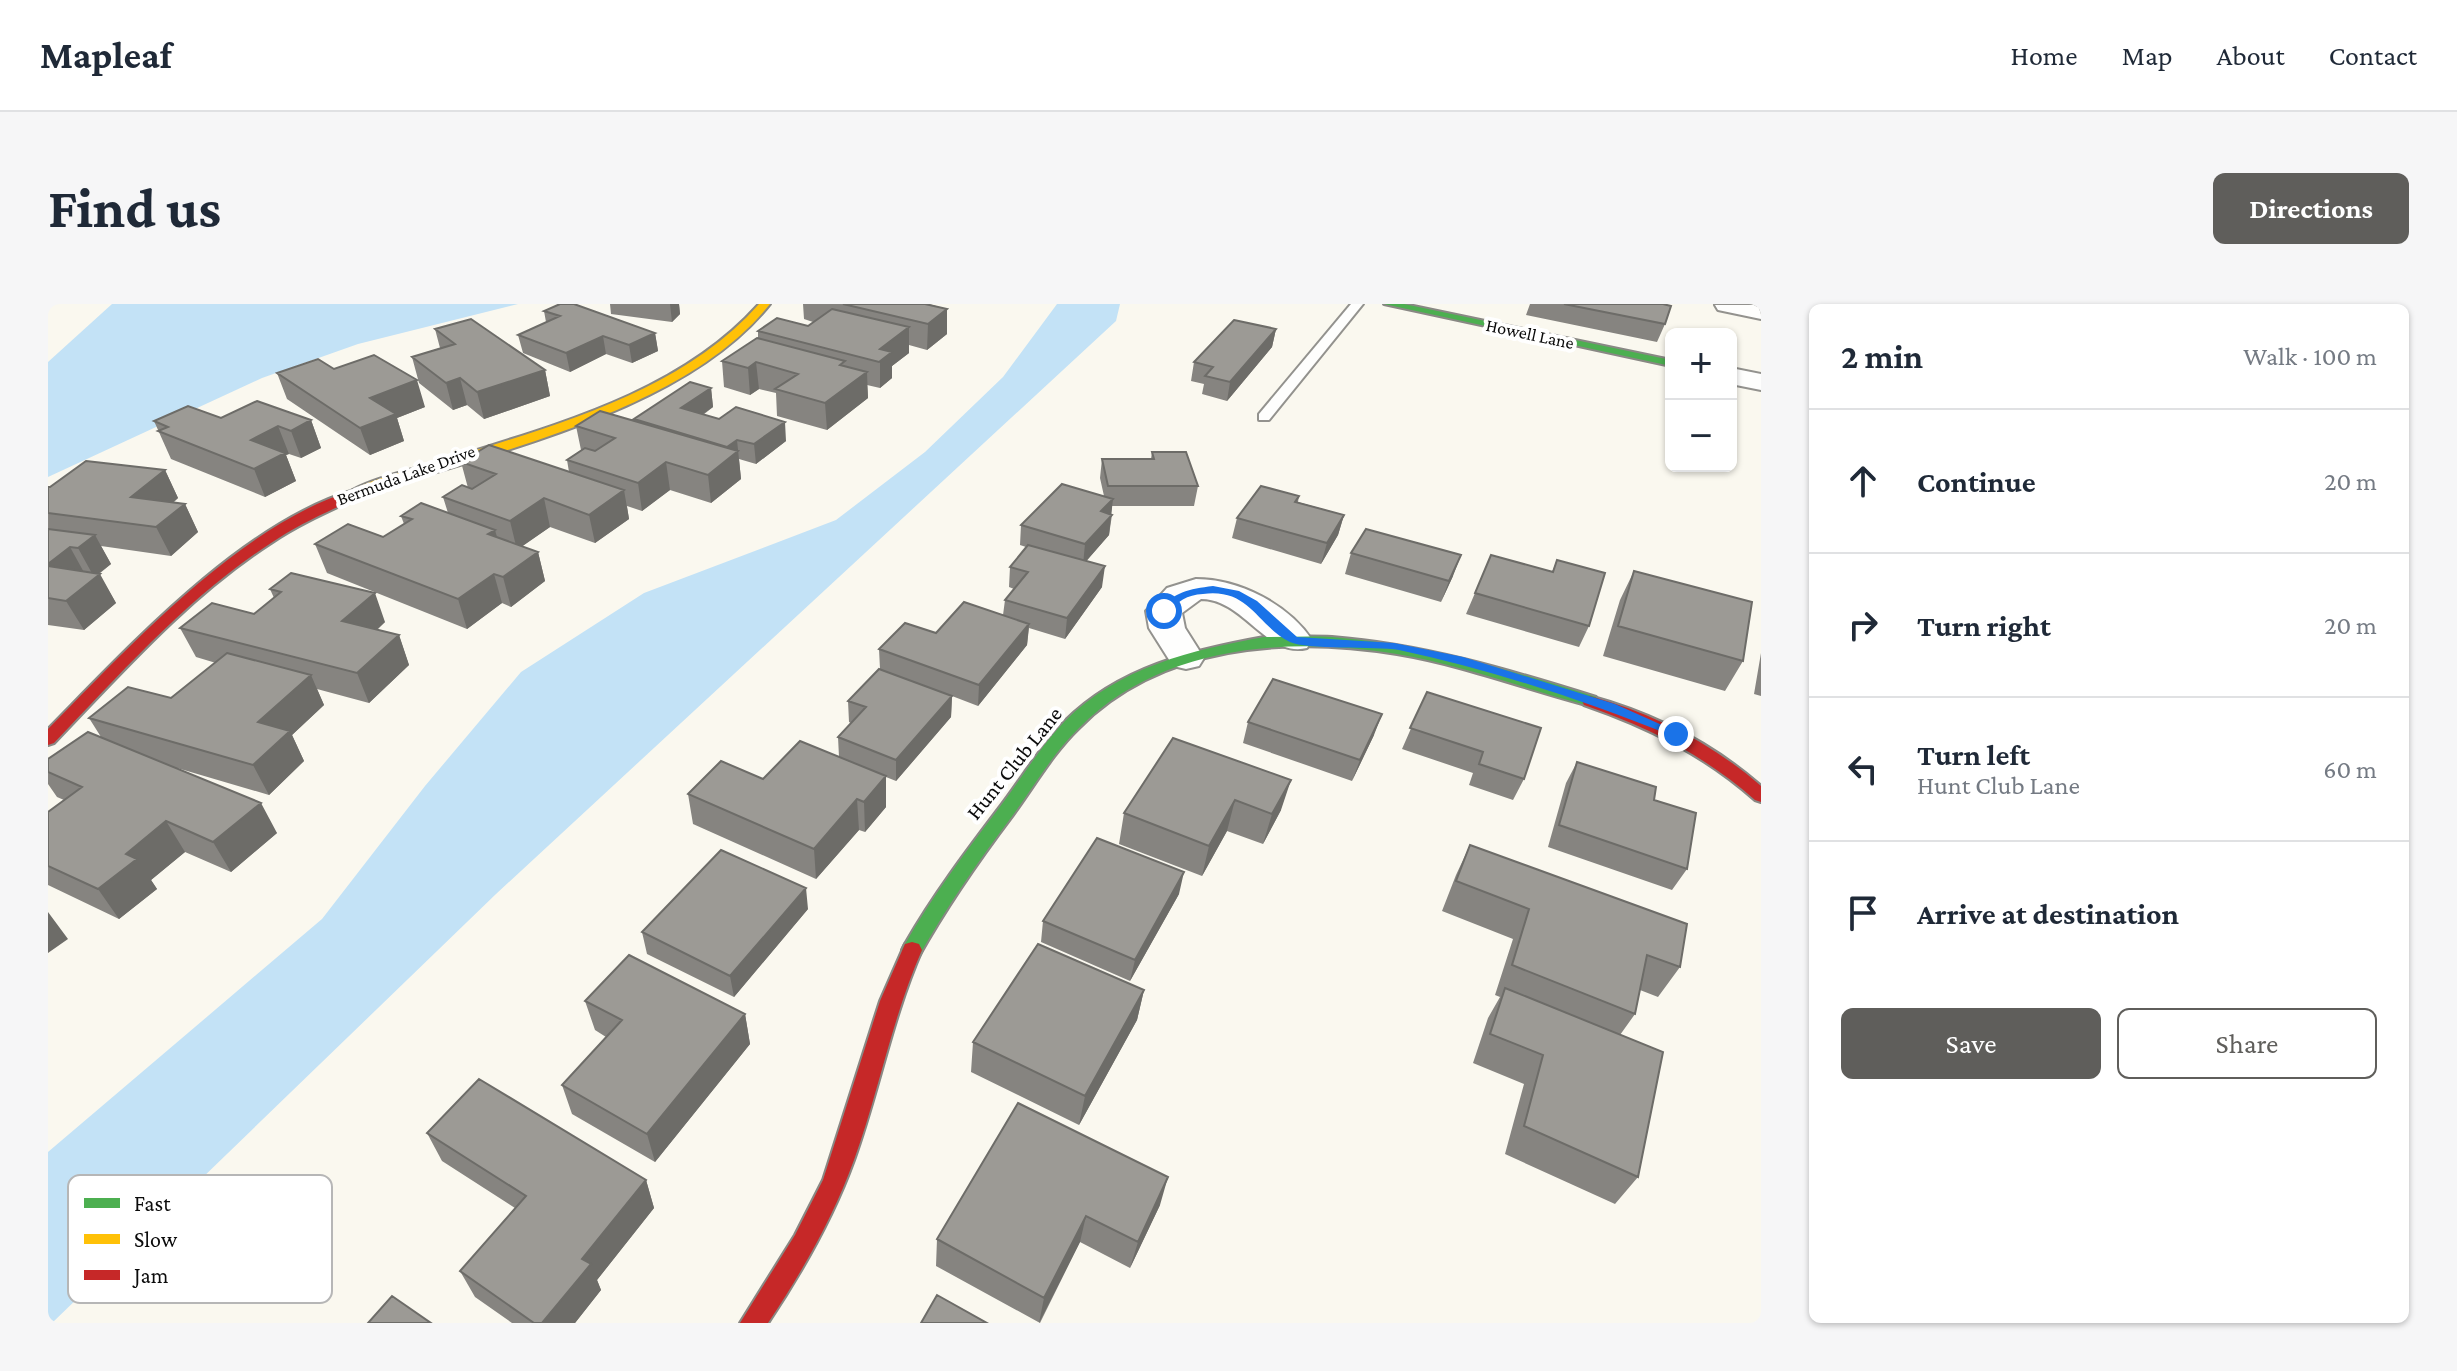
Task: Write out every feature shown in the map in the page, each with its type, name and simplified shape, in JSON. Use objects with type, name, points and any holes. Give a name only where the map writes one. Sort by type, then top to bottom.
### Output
[{"type":"street","name":"Bermuda Lake Drive","points":[[48,739],[193,594],[252,547],[297,520],[393,476],[597,410],[654,386],[706,358],[744,329],[765,304]]},
{"type":"street","name":"Howell Lane","points":[[1389,304],[1665,362]]},
{"type":"street","points":[[1719,328],[1727,304],[1761,312]]},
{"type":"street","points":[[1737,377],[1761,382]]},
{"type":"street","points":[[1186,658],[1167,628],[1164,611],[1173,600],[1191,592],[1213,589],[1235,593],[1254,604],[1294,640]]},
{"type":"street","name":"Hunt Club Lane","points":[[753,1323],[793,1265],[836,1180],[890,1000],[914,945],[957,873],[1077,719],[1119,687],[1186,658],[1233,646],[1294,640],[1394,646],[1463,661],[1643,718],[1752,778]]},
{"type":"lane","points":[[1264,417],[1357,304]]},
{"type":"water","points":[[112,304],[518,304],[358,344],[262,378],[48,477],[48,362]]},
{"type":"water","points":[[1057,304],[1120,304],[1116,321],[496,894],[205,1175],[68,1175],[68,1303],[73,1303],[52,1323],[48,1323],[48,1152],[322,919],[425,786],[521,672],[644,593],[836,520],[925,452],[1003,377]]},
{"type":"building","points":[[560,304],[574,304],[655,333],[629,345],[603,336],[566,353],[518,335],[560,316],[544,311]]},
{"type":"building","points":[[843,304],[925,304],[947,309],[928,324]]},
{"type":"building","points":[[1564,304],[1663,304],[1671,306],[1665,324]]},
{"type":"building","points":[[832,309],[909,327],[880,349],[892,352],[879,362],[758,331],[777,318],[808,326]]},
{"type":"building","points":[[471,319],[545,370],[477,392],[460,378],[446,383],[412,357],[455,344],[435,329]]},
{"type":"building","points":[[1234,320],[1276,329],[1230,382],[1205,376],[1213,367],[1194,362]]},
{"type":"building","points":[[757,338],[845,361],[840,365],[867,372],[825,403],[775,389],[798,374],[756,362],[748,368],[722,361]]},
{"type":"building","points":[[374,355],[417,380],[370,398],[396,414],[360,428],[277,373],[318,359],[334,369]]},
{"type":"building","points":[[690,382],[711,388],[681,408],[719,419],[736,407],[785,422],[754,444],[737,440],[727,447],[634,419]]},
{"type":"building","points":[[257,401],[311,420],[291,431],[278,426],[251,440],[285,453],[254,469],[158,431],[168,427],[154,421],[188,406],[221,418]]},
{"type":"building","points":[[600,411],[738,451],[708,475],[666,462],[638,483],[567,460],[585,448],[595,451],[615,438],[576,426]]},
{"type":"building","points":[[489,445],[624,490],[589,515],[544,498],[510,521],[443,497],[462,485],[472,489],[496,474],[461,462]]},
{"type":"building","points":[[1152,452],[1186,452],[1198,486],[1108,486],[1102,459],[1154,459]]},
{"type":"building","points":[[86,461],[165,470],[131,497],[185,504],[156,527],[48,513],[48,487]]},
{"type":"building","points":[[1062,484],[1113,499],[1101,511],[1112,515],[1085,544],[1021,525]]},
{"type":"building","points":[[1261,486],[1299,496],[1295,502],[1344,515],[1327,543],[1237,518]]},
{"type":"building","points":[[421,503],[495,530],[488,534],[538,552],[503,577],[494,574],[458,599],[315,544],[348,524],[383,537],[412,519],[401,516]]},
{"type":"building","points":[[48,529],[95,535],[78,548],[70,547],[48,564]]},
{"type":"building","points":[[1366,529],[1461,555],[1449,581],[1351,553]]},
{"type":"building","points":[[1028,545],[1105,566],[1067,618],[1005,600],[1028,572],[1010,567]]},
{"type":"building","points":[[1491,555],[1553,572],[1557,560],[1605,573],[1589,626],[1475,593]]},
{"type":"building","points":[[48,566],[100,574],[66,601],[48,598]]},
{"type":"building","points":[[1634,571],[1752,602],[1743,661],[1618,626]]},
{"type":"building","points":[[291,573],[375,593],[342,621],[399,635],[357,673],[180,628],[212,603],[254,614],[281,592],[270,589]]},
{"type":"building","points":[[964,602],[1029,624],[979,685],[879,649],[905,623],[936,633]]},
{"type":"building","points":[[227,653],[311,675],[258,722],[290,731],[253,765],[89,718],[128,687],[171,698]]},
{"type":"building","points":[[879,669],[952,696],[896,760],[838,737],[866,707],[848,701]]},
{"type":"building","points":[[1273,679],[1382,714],[1360,760],[1248,722]]},
{"type":"building","points":[[1427,692],[1541,728],[1524,779],[1479,764],[1483,752],[1410,728]]},
{"type":"building","points":[[88,732],[261,803],[213,842],[166,821],[126,854],[137,859],[98,889],[48,866],[48,812],[82,787],[48,772],[48,759]]},
{"type":"building","points":[[1173,738],[1291,780],[1272,814],[1235,800],[1209,846],[1124,813]]},
{"type":"building","points":[[800,741],[886,776],[864,802],[857,799],[814,849],[688,794],[721,761],[763,779]]},
{"type":"building","points":[[1577,762],[1656,787],[1654,800],[1696,813],[1687,869],[1559,825]]},
{"type":"building","points":[[1097,838],[1184,872],[1135,960],[1043,921]]},
{"type":"building","points":[[1470,845],[1687,924],[1680,967],[1647,955],[1635,1014],[1512,965],[1529,909],[1456,881]]},
{"type":"building","points":[[721,850],[806,888],[730,976],[642,932]]},
{"type":"building","points":[[1038,944],[1144,990],[1085,1096],[973,1042]]},
{"type":"building","points":[[629,955],[745,1014],[647,1134],[562,1085],[622,1020],[585,1001]]},
{"type":"building","points":[[1505,988],[1663,1052],[1638,1177],[1524,1126],[1543,1055],[1490,1034]]},
{"type":"building","points":[[479,1079],[646,1180],[582,1259],[591,1264],[542,1323],[534,1323],[460,1271],[526,1196],[427,1133]]},
{"type":"building","points":[[1018,1103],[1168,1177],[1138,1242],[1086,1216],[1044,1298],[937,1239]]},
{"type":"building","points":[[937,1295],[987,1323],[921,1323]]},
{"type":"building","points":[[392,1296],[431,1323],[368,1323]]},
{"type":"traffic: fast","points":[[1389,304],[1665,362]]},
{"type":"traffic: fast","points":[[912,950],[969,861],[1071,725],[1139,677],[1200,653],[1264,642],[1330,642],[1397,649],[1463,663],[1590,701]]},
{"type":"traffic: slow","points":[[354,494],[547,431],[643,393],[687,370],[727,343],[765,304]]},
{"type":"traffic: jam","points":[[48,739],[152,634],[226,569],[308,515],[354,494]]},
{"type":"traffic: jam","points":[[1590,701],[1682,739],[1723,764],[1761,796]]},
{"type":"traffic: jam","points":[[753,1323],[804,1244],[835,1180],[882,1027],[912,950]]},
{"type":"route","points":[[1164,611],[1173,600],[1191,592],[1213,589],[1235,593],[1254,604],[1294,640],[1394,646],[1463,661],[1611,707],[1676,734]]}]
